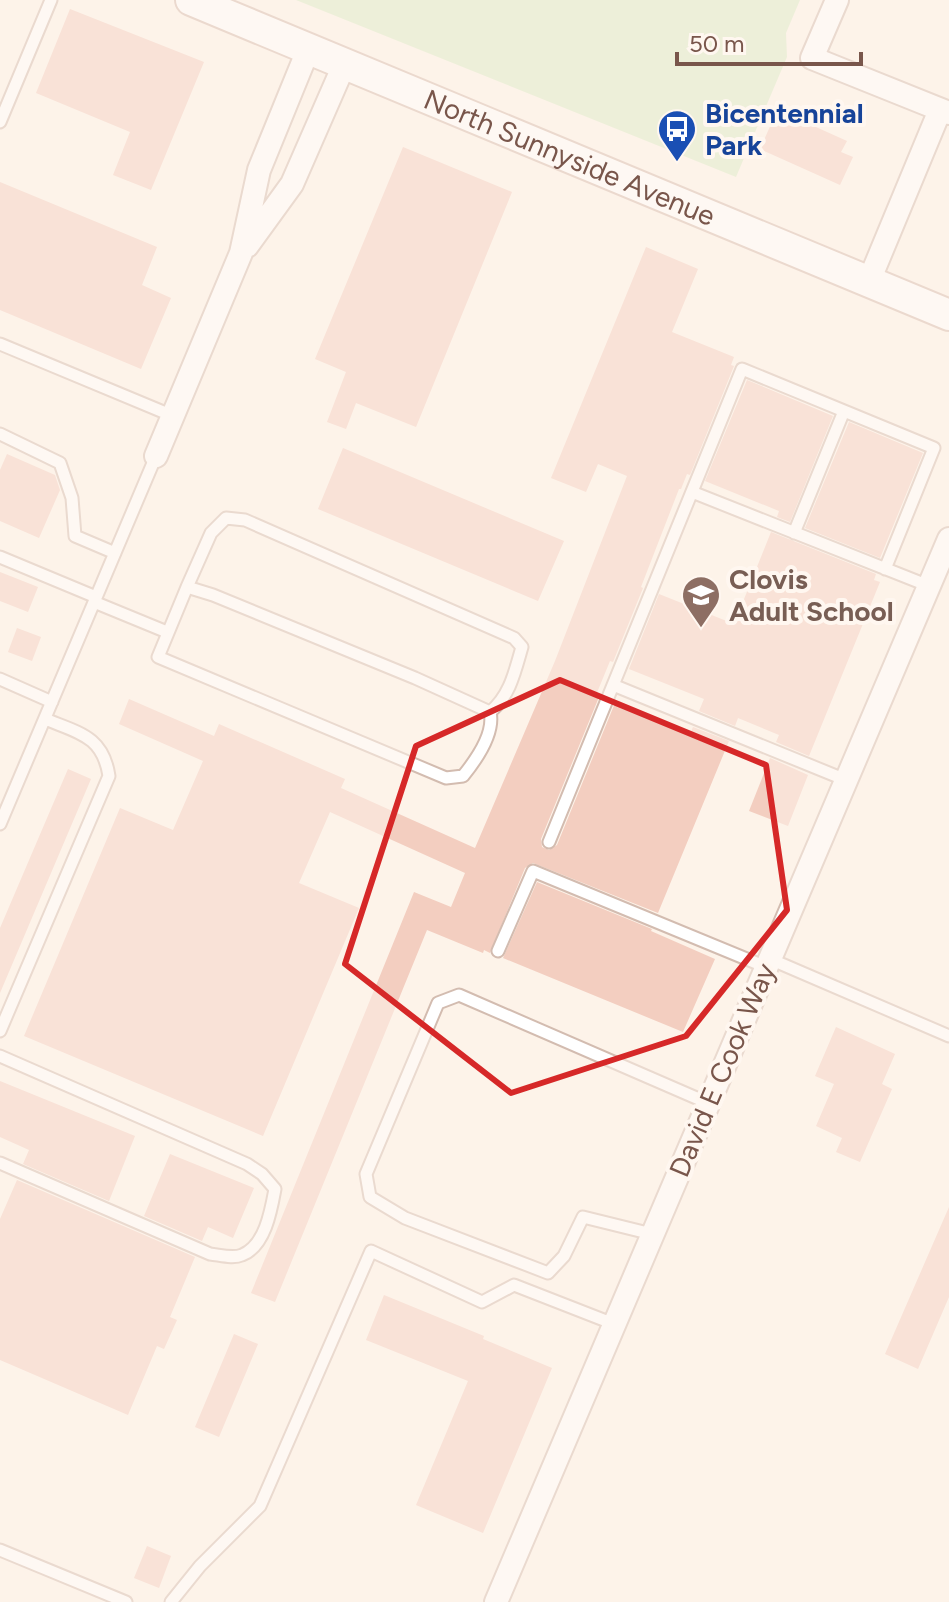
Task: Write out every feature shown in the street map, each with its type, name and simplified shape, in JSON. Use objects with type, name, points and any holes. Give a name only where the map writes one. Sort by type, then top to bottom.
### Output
[{"type":"main road","name":"North Sunnyside Avenue","points":[[191,0],[949,315]]},
{"type":"street","points":[[837,0],[812,58],[945,112],[869,281]]},
{"type":"street","points":[[156,456],[241,253],[259,170],[308,50]]},
{"type":"street","points":[[241,253],[292,184],[344,65]]},
{"type":"street","name":"David E Cook Way","points":[[496,1602],[949,539]]},
{"type":"lane","points":[[0,122],[51,0]]},
{"type":"lane","points":[[0,344],[173,416]]},
{"type":"lane","points":[[549,842],[742,369],[934,448],[885,569]]},
{"type":"lane","points":[[794,533],[844,411]]},
{"type":"lane","points":[[0,434],[60,463],[72,498],[75,536],[115,553]]},
{"type":"lane","points":[[0,824],[156,456]]},
{"type":"lane","points":[[692,492],[929,586]]},
{"type":"lane","points":[[226,518],[245,520],[514,638],[522,647],[511,684],[499,705],[490,712],[492,722],[475,762],[463,776],[446,778],[158,657],[211,533],[226,518]]},
{"type":"lane","points":[[0,557],[167,632]]},
{"type":"lane","points":[[187,587],[387,666],[490,712]]},
{"type":"lane","points":[[0,679],[52,702]]},
{"type":"lane","points":[[613,685],[846,780]]},
{"type":"lane","points":[[0,1031],[109,776],[106,757],[95,743],[45,719]]},
{"type":"lane","points":[[498,951],[533,871],[949,1036]]},
{"type":"lane","points":[[652,1234],[583,1217],[564,1256],[548,1273],[405,1218],[370,1197],[366,1174],[438,1003],[459,995],[708,1103]]},
{"type":"lane","points":[[0,1056],[247,1164],[262,1174],[275,1189],[270,1213],[255,1248],[239,1257],[210,1254],[0,1163]]},
{"type":"lane","points":[[171,1602],[200,1566],[260,1506],[371,1251],[482,1302],[514,1285],[614,1324]]},
{"type":"lane","points":[[0,1550],[126,1602]]},
{"type":"highlighted area","points":[[560,680],[766,765],[787,910],[686,1036],[511,1093],[345,964],[416,746]]},
{"type":"green space","points":[[296,0],[800,0],[786,33],[787,57],[736,177]]},
{"type":"building","points":[[70,9],[204,62],[151,190],[113,175],[130,132],[36,93]]},
{"type":"building","points":[[780,104],[809,117],[807,123],[847,141],[841,152],[853,157],[840,185],[760,149]]},
{"type":"building","points":[[403,147],[512,192],[416,427],[356,403],[346,429],[327,422],[346,372],[315,359]]},
{"type":"building","points":[[0,182],[157,247],[142,285],[171,298],[141,369],[0,310]]},
{"type":"building","points":[[646,247],[698,269],[672,332],[734,357],[731,365],[734,366],[690,475],[687,474],[679,489],[643,588],[596,695],[599,697],[541,839],[542,847],[549,850],[557,845],[615,703],[690,734],[693,727],[729,741],[658,913],[533,863],[525,868],[490,953],[484,950],[483,953],[427,930],[275,1302],[251,1293],[414,892],[451,907],[465,873],[330,812],[299,883],[359,908],[263,1136],[24,1036],[120,808],[173,830],[203,761],[119,724],[129,699],[214,736],[219,724],[345,779],[341,788],[475,848],[555,661],[627,476],[598,464],[586,492],[551,478]]},
{"type":"building","points":[[747,380],[833,416],[790,522],[777,517],[779,511],[705,481]]},
{"type":"building","points":[[849,422],[923,453],[880,558],[805,528]]},
{"type":"building","points":[[343,448],[564,541],[538,601],[318,509]]},
{"type":"building","points":[[7,454],[55,475],[60,490],[39,538],[0,521],[0,470]]},
{"type":"building","points":[[771,532],[876,574],[874,580],[880,582],[809,756],[776,742],[779,735],[738,718],[735,726],[699,711],[704,699],[629,669],[659,594],[734,624]]},
{"type":"building","points":[[0,572],[38,587],[28,612],[0,601]]},
{"type":"building","points":[[17,628],[41,637],[32,661],[8,652]]},
{"type":"building","points":[[770,758],[808,775],[788,826],[749,811]]},
{"type":"building","points":[[68,769],[91,779],[0,993],[0,928]]},
{"type":"building","points":[[537,882],[652,929],[715,959],[683,1032],[503,958]]},
{"type":"building","points":[[836,1027],[895,1054],[882,1084],[892,1089],[860,1162],[836,1152],[842,1138],[816,1126],[834,1084],[815,1076]]},
{"type":"building","points":[[0,1081],[135,1136],[109,1201],[23,1164],[29,1150],[0,1137]]},
{"type":"building","points":[[170,1154],[254,1188],[233,1238],[208,1227],[202,1241],[144,1216]]},
{"type":"building","points":[[17,1180],[195,1257],[170,1317],[177,1320],[164,1349],[157,1346],[128,1415],[0,1360],[0,1219]]},
{"type":"building","points":[[949,1207],[949,1297],[918,1369],[885,1354]]},
{"type":"building","points":[[384,1295],[552,1368],[483,1533],[416,1505],[468,1381],[366,1340]]},
{"type":"building","points":[[234,1334],[258,1344],[219,1437],[195,1427]]},
{"type":"building","points":[[147,1546],[171,1556],[159,1588],[134,1578]]},
{"type":"place","name":"Bicentennial Park","points":[[677,163]]},
{"type":"place","name":"Clovis Adult School","points":[[701,629]]}]
